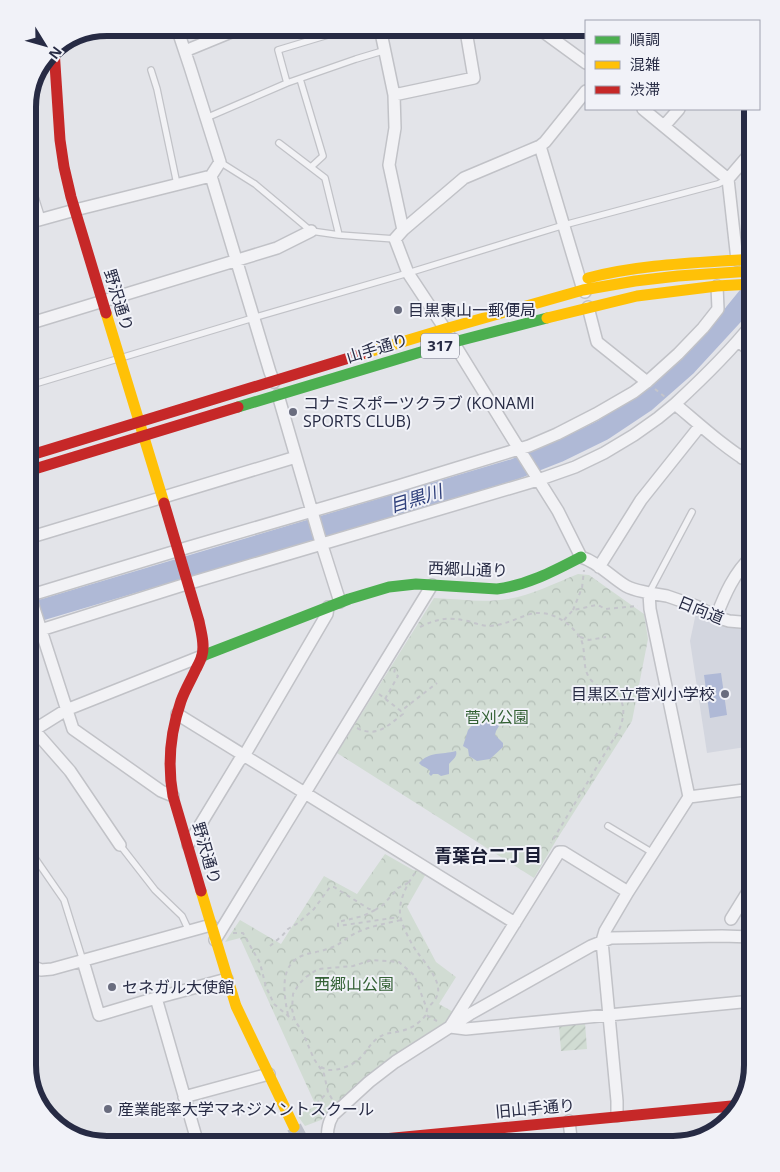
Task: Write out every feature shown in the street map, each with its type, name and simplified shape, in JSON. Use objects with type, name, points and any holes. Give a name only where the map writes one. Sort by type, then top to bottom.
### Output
[{"type":"main road","name":"野沢通り","points":[[55,70],[60,140],[64,167],[75,210],[163,497],[203,640],[202,656],[182,699],[172,730],[169,763],[173,796],[238,1012],[294,1127]]},
{"type":"main road","name":"317","points":[[581,286],[610,272],[679,264],[744,260]]},
{"type":"main road","name":"山手通り","points":[[36,454],[445,329],[488,318],[581,286],[744,272]]},
{"type":"main road","name":"山手通り","points":[[36,469],[454,342],[588,306],[637,296],[717,286],[744,285]]},
{"type":"main road","name":"西郷山通り","points":[[202,656],[340,602],[382,588],[405,584],[496,589],[511,587],[526,584],[581,558]]},
{"type":"main road","name":"旧山手通り","points":[[412,1136],[730,1106]]},
{"type":"street","points":[[36,221],[211,176],[220,162],[179,36]]},
{"type":"street","points":[[185,51],[222,36]]},
{"type":"street","points":[[382,36],[394,95],[395,128],[389,165],[404,230]]},
{"type":"street","points":[[394,95],[474,78],[467,36]]},
{"type":"street","points":[[549,36],[585,62]]},
{"type":"street","points":[[585,92],[546,142],[464,178],[395,239],[408,273],[454,342],[558,511],[581,558],[590,560],[628,587],[650,598],[689,798],[628,892],[605,932],[602,941],[617,1116]]},
{"type":"street","points":[[645,110],[728,179],[737,260]]},
{"type":"street","points":[[664,126],[677,110]]},
{"type":"street","points":[[540,146],[581,286],[592,298],[597,299],[637,296]]},
{"type":"street","points":[[728,179],[744,160]]},
{"type":"street","points":[[211,176],[274,382]]},
{"type":"street","points":[[36,322],[277,248],[311,231]]},
{"type":"street","points":[[36,593],[178,553],[520,451],[596,414],[649,384],[703,328],[718,309],[717,286]]},
{"type":"street","points":[[588,306],[597,342],[649,384]]},
{"type":"street","points":[[36,630],[188,581],[575,467],[604,453],[658,418],[705,376],[744,334]]},
{"type":"street","points":[[738,341],[744,346]]},
{"type":"street","points":[[278,395],[340,602]]},
{"type":"street","points":[[673,403],[742,458],[744,455]]},
{"type":"street","points":[[599,567],[641,500],[700,426]]},
{"type":"street","points":[[36,536],[296,457]]},
{"type":"street","points":[[716,616],[734,577],[744,565]]},
{"type":"street","points":[[215,940],[432,585]]},
{"type":"street","name":"日向道","points":[[650,598],[668,596],[729,621],[744,622]]},
{"type":"street","points":[[188,845],[239,761],[244,756],[327,614],[328,607]]},
{"type":"street","points":[[36,616],[72,729],[161,791],[173,796]]},
{"type":"street","name":"西郷山通り","points":[[36,729],[66,710],[202,656]]},
{"type":"street","points":[[177,714],[514,922]]},
{"type":"street","points":[[36,737],[70,771],[120,845]]},
{"type":"street","points":[[689,798],[744,790]]},
{"type":"street","points":[[447,1029],[559,852],[563,852],[628,892]]},
{"type":"street","points":[[731,919],[744,898]]},
{"type":"street","points":[[36,968],[41,970],[52,969],[211,924]]},
{"type":"street","points":[[328,1136],[327,1128],[333,1115],[369,1082],[395,1062],[470,1014],[602,941],[611,938],[744,937]]},
{"type":"street","points":[[83,961],[99,1015],[227,979]]},
{"type":"street","points":[[156,998],[196,1136]]},
{"type":"street","points":[[447,1029],[466,1029],[744,1001]]},
{"type":"street","points":[[184,1097],[268,1074]]},
{"type":"street","points":[[569,1121],[570,1136]]},
{"type":"lane","points":[[287,83],[278,50],[324,36]]},
{"type":"lane","points":[[206,118],[287,83],[386,50]]},
{"type":"lane","points":[[151,70],[157,89],[177,184]]},
{"type":"lane","points":[[300,79],[323,156],[311,167]]},
{"type":"lane","points":[[279,143],[324,178],[339,235]]},
{"type":"lane","points":[[220,162],[255,184],[311,231],[395,239]]},
{"type":"lane","points":[[36,384],[564,225],[718,184],[728,179]]},
{"type":"lane","points":[[36,200],[42,219]]},
{"type":"lane","points":[[650,598],[692,512]]},
{"type":"lane","points":[[608,826],[653,853]]},
{"type":"lane","points":[[120,845],[155,890],[182,916],[190,931]]},
{"type":"lane","points":[[36,860],[64,900],[83,961]]},
{"type":"path","points":[[649,384],[673,403]]},
{"type":"path","points":[[563,620],[573,610],[584,578]]},
{"type":"path","points":[[573,610],[596,605],[605,609],[650,598]]},
{"type":"path","points":[[421,626],[434,620],[447,618],[485,626],[500,625],[538,612],[563,620],[580,637],[589,640],[606,637]]},
{"type":"path","points":[[559,852],[550,844],[619,730],[624,712],[618,696],[596,684],[586,673],[584,649],[580,637]]},
{"type":"path","points":[[385,699],[398,676],[394,673],[395,667]]},
{"type":"path","points":[[401,711],[438,683]]},
{"type":"path","points":[[370,687],[401,711]]},
{"type":"path","points":[[348,724],[365,732],[374,733],[403,714],[401,711]]},
{"type":"path","points":[[320,1067],[328,1070],[353,1064],[361,1058],[373,1041],[387,1033],[406,1030],[421,1022],[426,1015],[427,1009],[437,996],[437,983],[416,951],[400,919],[399,911],[404,891],[421,865]]},
{"type":"path","points":[[400,919],[338,926],[338,922],[363,916],[375,910],[383,905],[398,888],[408,883]]},
{"type":"path","points":[[270,946],[314,909],[330,888],[334,887],[368,909],[375,910]]},
{"type":"path","points":[[288,1016],[283,994],[284,980],[290,964],[304,954],[328,949],[340,944],[357,932],[400,919]]},
{"type":"path","points":[[231,933],[242,933],[260,962],[266,987],[274,1004],[295,1021],[302,1031],[314,1059],[324,1074],[328,1092],[338,1110]]},
{"type":"path","points":[[295,1021],[292,1009],[293,994],[306,977],[318,969],[353,966],[372,960],[399,962],[409,969],[414,975],[427,1009]]},
{"type":"path","points":[[426,1015],[447,1029]]},
{"type":"path","points":[[322,1113],[318,1102],[328,1092]]},
{"type":"shaded area","name":"目黒区立菅刈小学校","points":[[696,613],[726,627],[744,628],[744,747],[707,753],[690,641]]},
{"type":"green space","name":"菅刈公園","points":[[578,574],[589,575],[644,614],[648,639],[632,721],[534,878],[337,753],[434,598],[480,601],[508,599],[535,592]]},
{"type":"green space","name":"西郷山公園","points":[[385,854],[413,870],[427,872],[407,907],[436,962],[456,977],[439,1004],[455,1013],[450,1021],[355,1088],[321,1120],[305,1126],[297,1115],[316,1106],[240,938],[225,942],[240,920],[281,944],[324,876],[357,894]]},
{"type":"green space","points":[[585,1023],[587,1049],[561,1051],[559,1025]]},
{"type":"water","points":[[721,673],[727,715],[710,718],[704,675]]},
{"type":"water","points":[[493,717],[499,726],[495,735],[503,743],[503,747],[490,759],[477,761],[469,756],[468,749],[463,746],[468,730],[476,721],[480,720],[483,724]]},
{"type":"water","points":[[456,751],[455,757],[449,764],[449,774],[441,776],[433,774],[431,776],[429,774],[430,771],[419,763],[432,755]]},
{"type":"waterway","name":"目黒川","points":[[36,612],[515,469],[558,452],[603,430],[645,402],[687,365],[744,302]]},
{"type":"tunnel","points":[[294,1127],[299,1136]]},
{"type":"traffic: fast","points":[[238,407],[454,342],[547,318]]},
{"type":"traffic: fast","points":[[202,656],[349,599],[389,587],[416,584],[497,589],[530,581],[581,557]]},
{"type":"traffic: slow","points":[[588,278],[649,267],[744,260]]},
{"type":"traffic: slow","points":[[362,354],[583,290],[678,276],[744,272]]},
{"type":"traffic: slow","points":[[547,318],[637,296],[744,284]]},
{"type":"traffic: slow","points":[[106,313],[164,503]]},
{"type":"traffic: slow","points":[[201,891],[236,1006],[294,1127]]},
{"type":"traffic: jam","points":[[55,70],[60,140],[64,167],[71,197],[106,313]]},
{"type":"traffic: jam","points":[[36,454],[362,354]]},
{"type":"traffic: jam","points":[[36,469],[238,407]]},
{"type":"traffic: jam","points":[[164,503],[199,621],[203,642],[201,659],[184,693],[177,713],[172,736],[170,760],[173,796],[201,891]]},
{"type":"traffic: jam","points":[[415,1136],[730,1106]]},
{"type":"place","name":"目黒東山一郵便局","points":[[398,310]]},
{"type":"place","name":"コナミスポーツクラブ (KONAMI SPORTS CLUB)","points":[[293,412]]},
{"type":"place","name":"目黒区立菅刈小学校","points":[[725,694]]},
{"type":"place","name":"セネガル大使館","points":[[112,987]]},
{"type":"place","name":"産業能率大学マネジメントスクール","points":[[108,1109]]},
{"type":"district","name":"青葉台二丁目","points":[[488,856]]}]
